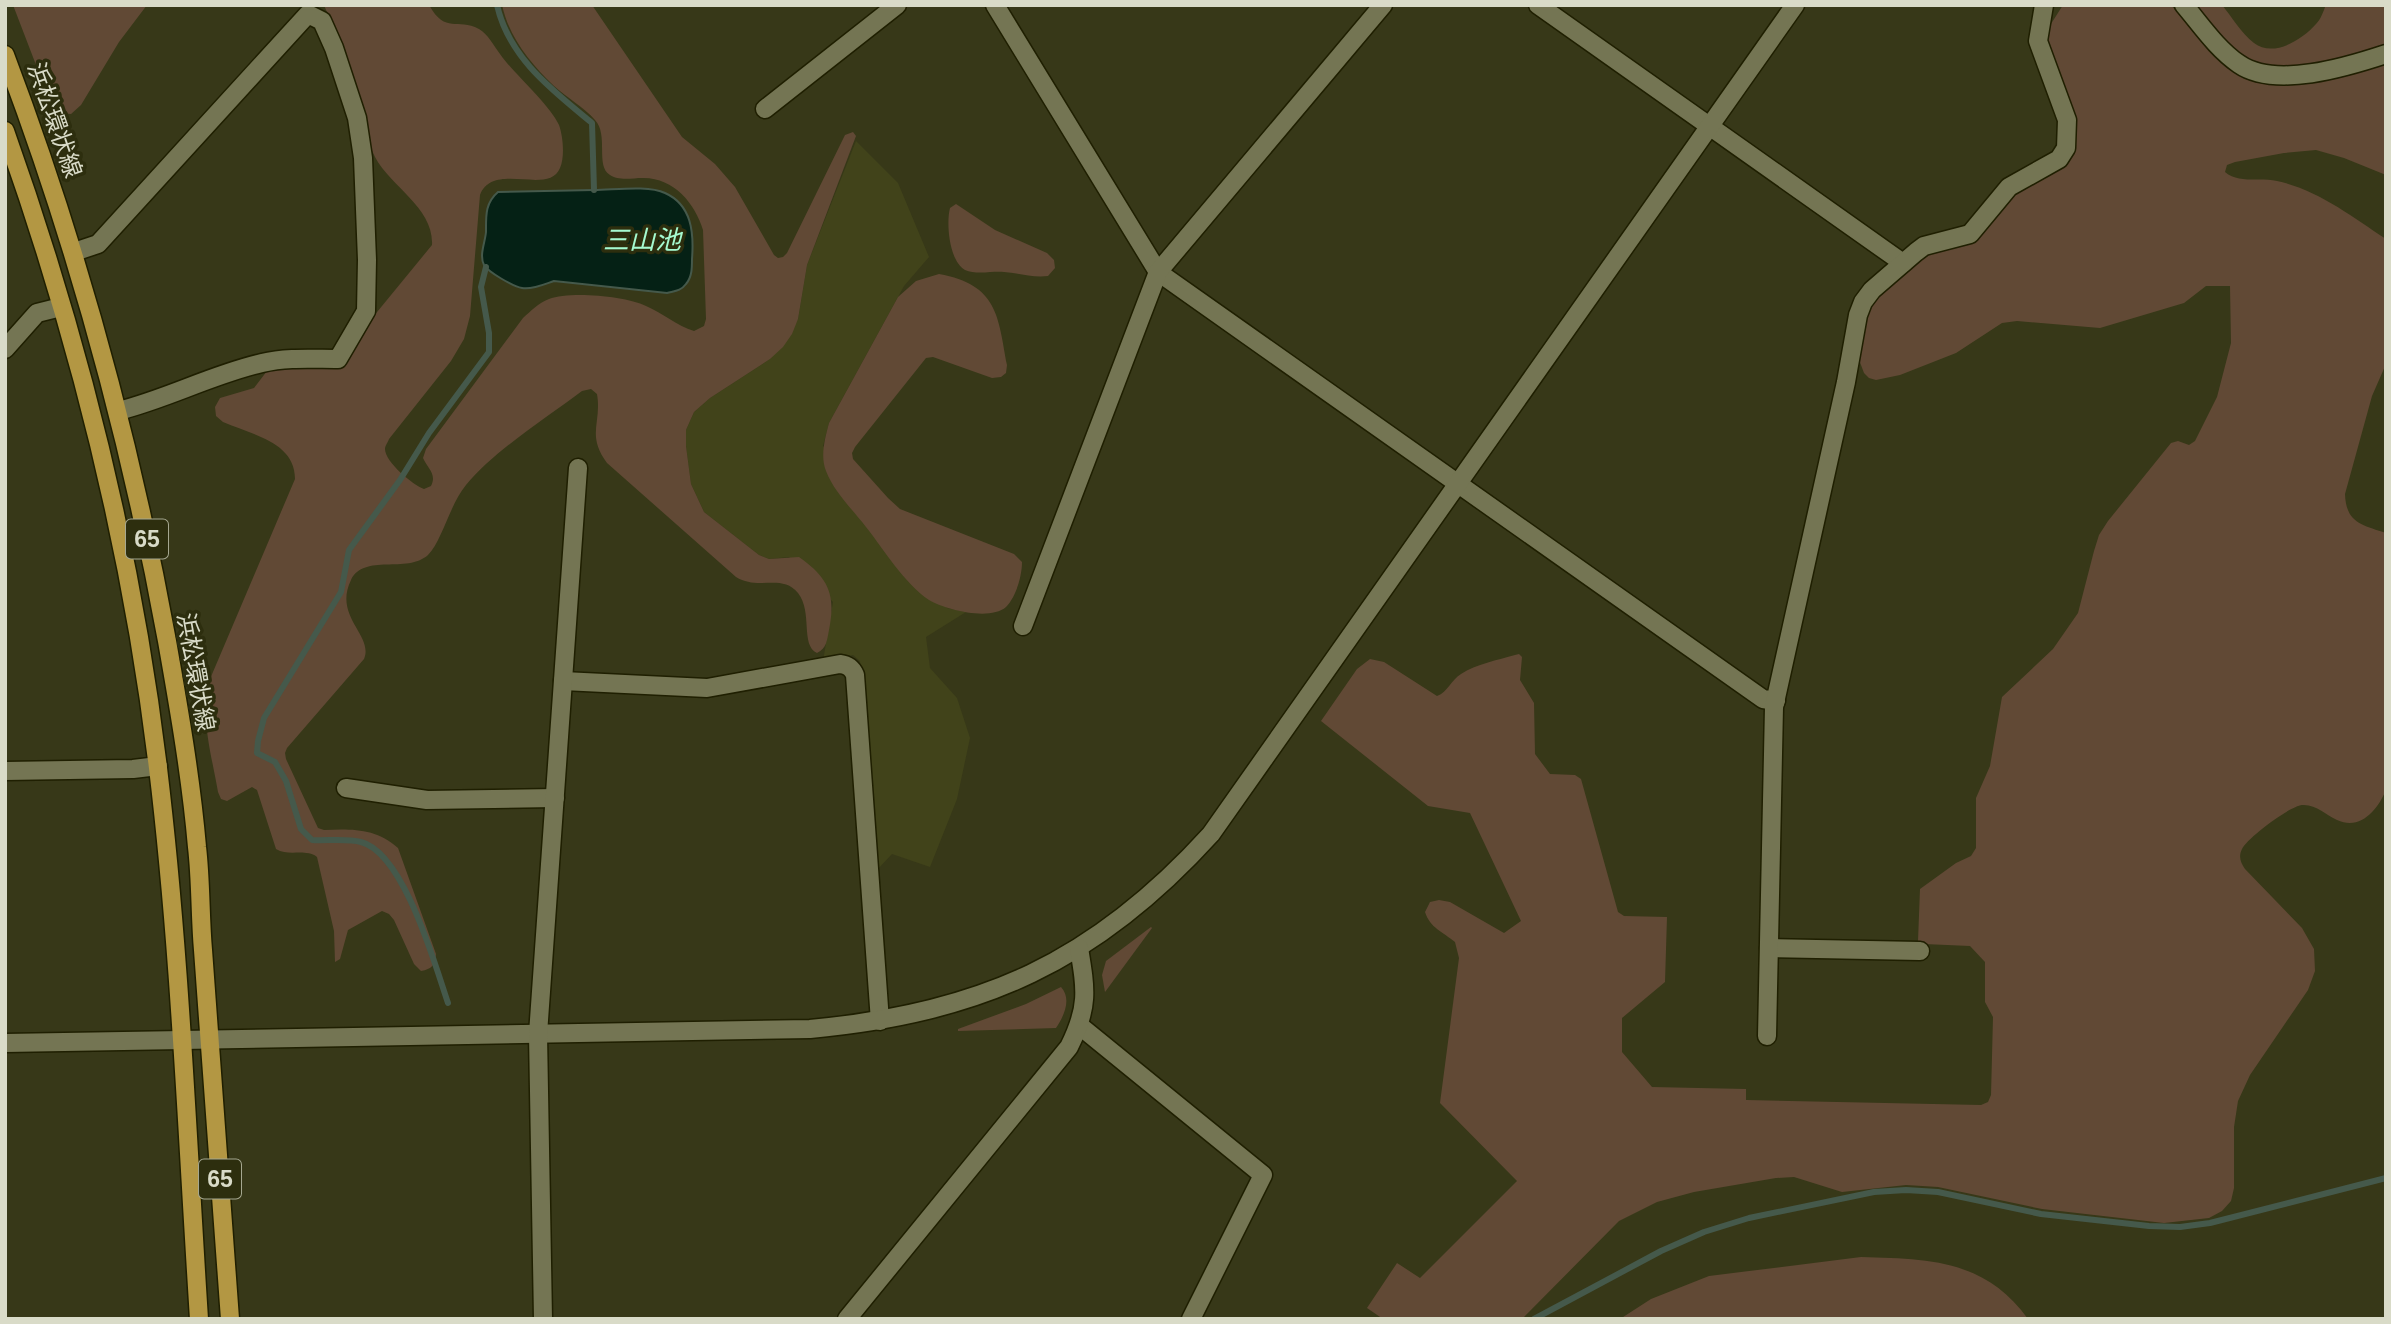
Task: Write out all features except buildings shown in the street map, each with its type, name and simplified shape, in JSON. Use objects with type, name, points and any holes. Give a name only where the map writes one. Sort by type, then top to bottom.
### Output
[{"type":"main road","name":"浜松環状線","points":[[5,55],[74,252],[118,411],[163,617],[198,849],[202,947],[230,1319]]},
{"type":"main road","name":"浜松環状線","points":[[5,131],[61,307],[93,426],[140,647],[158,766],[168,864],[199,1319]]},
{"type":"street","points":[[765,109],[897,5]]},
{"type":"street","points":[[996,5],[1157,272],[1763,699],[1776,701]]},
{"type":"street","points":[[1023,626],[1157,272],[1383,5]]},
{"type":"street","points":[[1538,5],[1903,263]]},
{"type":"street","points":[[5,1043],[775,1031],[880,1021],[926,1012],[983,994],[1079,948],[1150,896],[1210,834],[1794,5]]},
{"type":"street","points":[[1767,1036],[1776,701],[1846,382],[1858,315],[1872,290],[1924,246],[1970,234],[2009,187],[2048,167],[2059,159],[2066,148],[2067,127],[2063,106],[2038,41],[2045,5]]},
{"type":"street","points":[[2183,5],[2225,53],[2241,66],[2260,74],[2281,77],[2301,75],[2386,54]]},
{"type":"street","points":[[74,252],[98,244],[308,14],[322,21],[358,118],[363,158],[366,311],[338,359],[285,359],[264,362],[118,411]]},
{"type":"street","points":[[5,349],[37,313],[61,307]]},
{"type":"street","points":[[543,1319],[538,1034],[578,467]]},
{"type":"street","points":[[563,681],[706,688],[840,664],[852,669],[855,675],[880,1021]]},
{"type":"street","points":[[5,771],[132,769],[158,766]]},
{"type":"street","points":[[346,788],[427,800],[555,798]]},
{"type":"street","points":[[847,1319],[1069,1047],[1080,1026],[1085,1003],[1085,980],[1079,948]]},
{"type":"street","points":[[1769,948],[1920,950]]},
{"type":"street","points":[[1080,1026],[1263,1175],[1191,1319]]},
{"type":"shaded area","points":[[13,5],[147,5],[119,42],[81,105],[71,114],[59,113],[51,104]]},
{"type":"shaded area","points":[[324,5],[429,5],[446,23],[479,29],[548,108],[562,135],[562,163],[554,176],[533,180],[496,180],[487,185],[480,195],[470,316],[464,339],[451,361],[389,439],[385,448],[394,466],[424,489],[431,486],[433,478],[423,458],[426,449],[523,318],[541,303],[570,295],[637,302],[694,331],[704,326],[706,319],[703,230],[694,210],[681,194],[663,182],[642,178],[617,178],[606,171],[599,126],[586,111],[554,86],[529,59],[515,39],[502,5],[592,5],[682,137],[715,164],[735,187],[778,258],[787,253],[845,135],[853,132],[856,136],[807,265],[798,319],[792,334],[770,359],[710,398],[694,412],[686,430],[691,484],[704,512],[759,555],[769,559],[799,557],[824,580],[830,597],[831,618],[825,646],[820,651],[817,653],[809,643],[805,609],[798,593],[792,587],[777,583],[753,583],[736,577],[607,463],[597,444],[597,394],[591,389],[582,391],[537,424],[478,472],[460,493],[438,541],[428,555],[409,563],[366,567],[357,572],[351,580],[347,605],[364,642],[364,659],[287,748],[286,759],[318,828],[372,833],[398,848],[436,954],[432,966],[421,971],[414,964],[394,920],[382,911],[348,930],[340,959],[335,962],[334,931],[317,857],[276,849],[257,790],[252,787],[227,801],[221,799],[206,721],[210,679],[295,479],[293,466],[280,448],[259,436],[223,422],[216,416],[215,407],[220,398],[254,388],[267,371],[286,367],[332,367],[432,245],[426,220],[382,168],[371,149],[344,58]]},
{"type":"shaded area","points":[[2063,5],[2171,5],[2225,65],[2250,80],[2268,85],[2308,84],[2386,64],[2386,175],[2316,150],[2235,162],[2227,165],[2225,172],[2237,178],[2270,180],[2292,185],[2334,205],[2386,239],[2386,364],[2372,396],[2345,494],[2352,517],[2363,525],[2386,533],[2386,790],[2373,811],[2354,823],[2337,820],[2312,806],[2296,807],[2260,831],[2241,852],[2245,869],[2302,928],[2314,949],[2315,971],[2308,990],[2250,1075],[2238,1101],[2234,1127],[2234,1188],[2231,1201],[2222,1211],[2209,1218],[2164,1223],[2042,1209],[1938,1187],[1906,1185],[1842,1192],[1794,1177],[1776,1178],[1694,1192],[1657,1202],[1619,1221],[1522,1319],[1383,1319],[1367,1308],[1397,1263],[1420,1278],[1517,1181],[1440,1103],[1459,958],[1455,942],[1434,926],[1425,912],[1430,902],[1450,902],[1504,933],[1521,921],[1470,813],[1428,806],[1321,721],[1357,669],[1370,659],[1384,662],[1437,696],[1458,677],[1473,668],[1519,654],[1522,657],[1520,680],[1534,703],[1535,754],[1550,774],[1575,775],[1581,779],[1618,912],[1624,916],[1667,917],[1665,982],[1622,1018],[1622,1052],[1652,1087],[1746,1089],[1746,1100],[1981,1105],[1988,1102],[1991,1095],[1993,1017],[1985,1002],[1985,962],[1970,946],[1924,944],[1918,941],[1920,889],[1956,863],[1971,856],[1976,848],[1976,798],[1990,766],[2002,697],[2053,649],[2078,613],[2099,535],[2108,521],[2171,443],[2178,441],[2189,445],[2195,441],[2217,397],[2231,343],[2230,286],[2206,286],[2184,303],[2100,328],[2017,321],[2002,323],[1956,353],[1900,375],[1876,380],[1864,373],[1858,357],[1865,317],[1878,295],[1928,253],[1974,240],[2014,194],[2065,165],[2074,151],[2076,134],[2071,103],[2046,40],[2049,27]]},
{"type":"shaded area","points":[[2196,5],[2222,5],[2249,39],[2270,49],[2287,45],[2303,36],[2318,22],[2326,5],[2386,5],[2386,44],[2314,64],[2275,66],[2258,63],[2231,45]]},
{"type":"shaded area","points":[[856,141],[898,183],[929,257],[904,286],[829,423],[823,446],[947,608],[966,612],[926,637],[930,668],[957,698],[970,738],[957,799],[930,867],[892,854],[876,871],[860,661],[853,655],[823,661],[833,602],[789,557],[769,559],[759,555],[704,512],[691,484],[686,446],[686,430],[694,412],[710,398],[770,359],[798,319],[807,265]]},
{"type":"shaded area","points":[[956,204],[995,230],[1047,253],[1054,260],[1055,268],[1048,276],[965,270],[955,259],[950,241],[950,208]]},
{"type":"shaded area","points":[[939,274],[973,286],[992,305],[1001,332],[1006,373],[992,378],[933,357],[926,358],[852,453],[853,459],[900,509],[1014,554],[1022,562],[1018,586],[1010,603],[999,611],[990,613],[979,614],[946,607],[920,593],[903,576],[839,493],[829,479],[823,459],[829,423],[898,297],[916,281]]},
{"type":"shaded area","points":[[1151,927],[1105,992],[1102,975],[1106,961]]},
{"type":"shaded area","points":[[1061,987],[1066,1002],[1056,1028],[958,1031],[1026,1004]]},
{"type":"shaded area","points":[[1861,1257],[1909,1259],[1954,1266],[1993,1284],[2011,1299],[2028,1319],[1620,1319],[1651,1299],[1709,1276]]},
{"type":"water","name":"三山池","points":[[650,189],[665,193],[681,205],[689,221],[692,239],[691,272],[684,286],[667,293],[554,281],[522,288],[502,279],[484,265],[482,253],[487,210],[498,192]]},
{"type":"waterway","points":[[497,5],[511,41],[534,72],[592,123],[594,190]]},
{"type":"waterway","points":[[448,1003],[416,912],[391,866],[377,851],[361,842],[312,840],[301,829],[286,781],[275,762],[257,753],[264,718],[341,592],[349,550],[400,480],[429,433],[489,352],[489,333],[481,287],[486,267]]},
{"type":"waterway","points":[[1534,1319],[1661,1251],[1704,1232],[1749,1218],[1874,1192],[1938,1192],[2041,1214],[2180,1227],[2210,1223],[2386,1178]]}]
